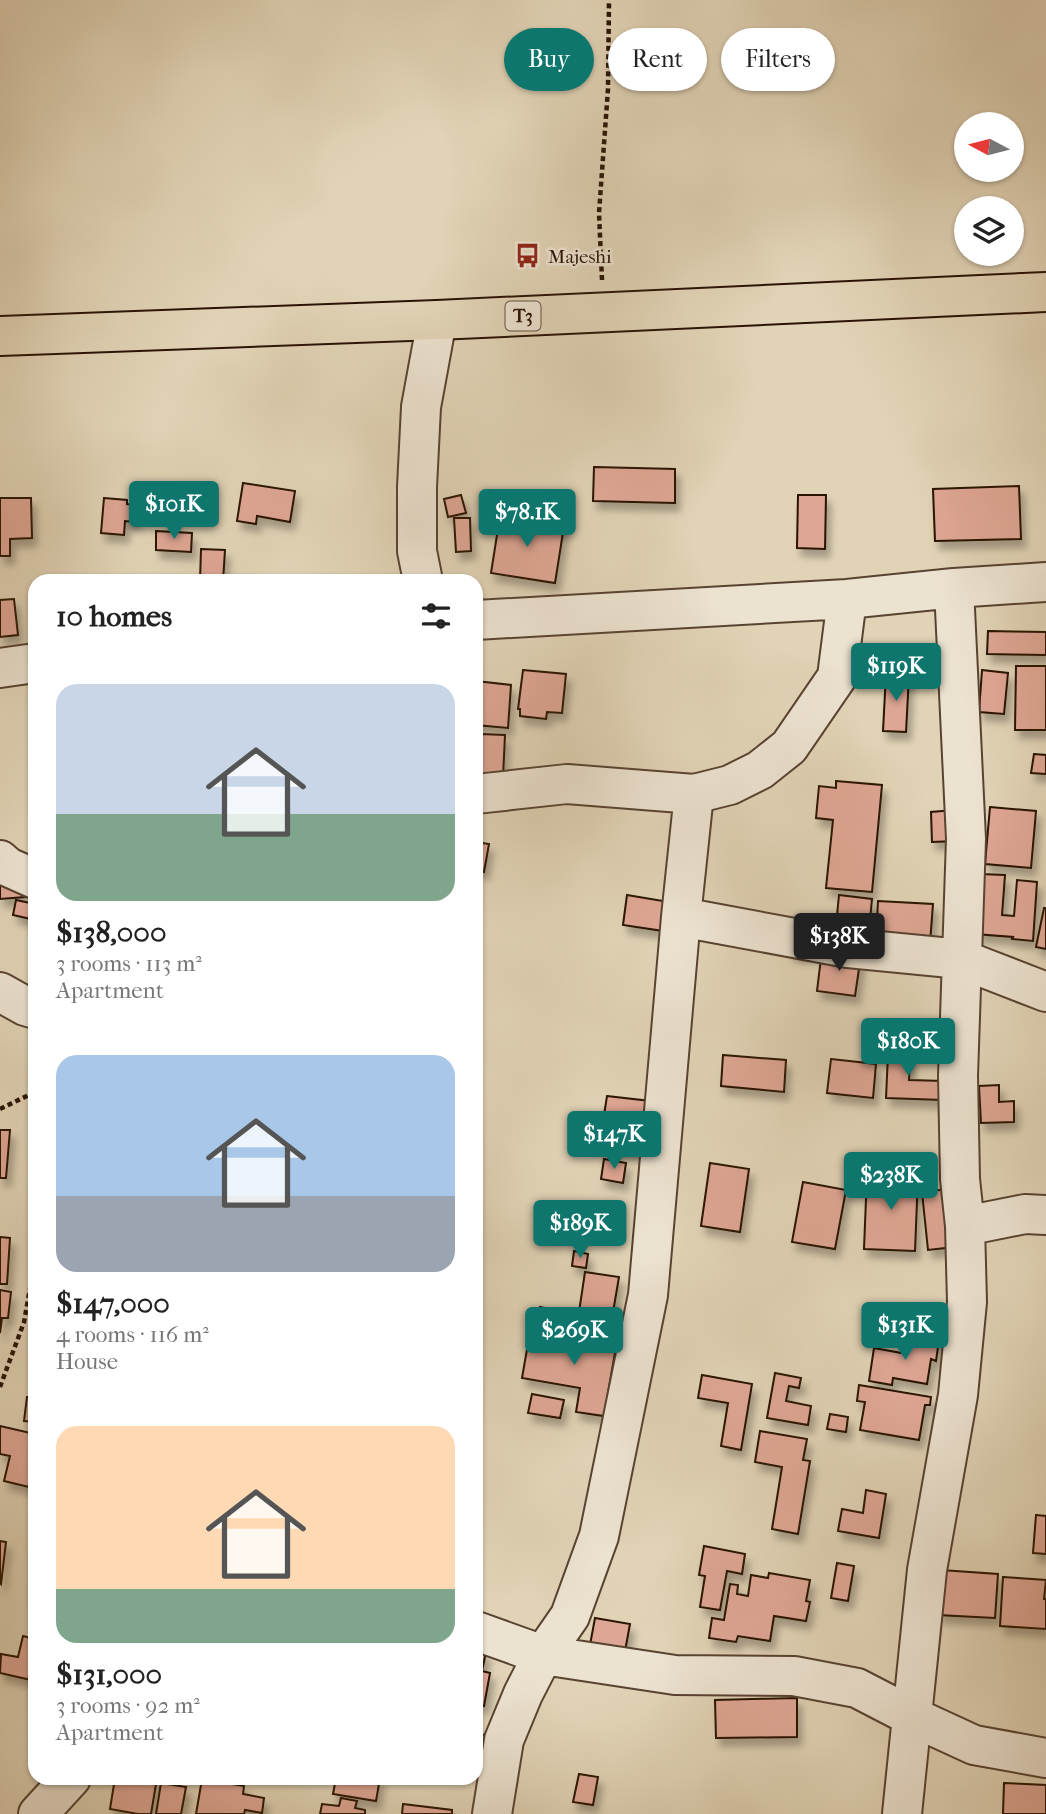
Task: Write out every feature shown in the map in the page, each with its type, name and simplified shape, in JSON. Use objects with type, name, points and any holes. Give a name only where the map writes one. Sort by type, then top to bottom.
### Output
[{"type":"highway","name":"T3","points":[[0,336],[437,320],[1046,292]]},
{"type":"street","points":[[422,574],[417,551],[421,407],[437,320]]},
{"type":"street","points":[[483,620],[847,599],[1046,582]]},
{"type":"street","points":[[902,1814],[927,1570],[958,1395],[967,1302],[957,1076],[966,839],[954,588]]},
{"type":"street","points":[[483,793],[567,784],[694,794],[730,785],[760,770],[789,747],[837,677],[847,599]]},
{"type":"street","points":[[0,668],[28,664]]},
{"type":"street","points":[[492,1814],[504,1740],[543,1655],[570,1616],[599,1536],[648,1295],[694,794]]},
{"type":"street","points":[[0,860],[8,867],[28,876]]},
{"type":"street","points":[[681,917],[848,948],[961,959],[1046,992]]},
{"type":"street","points":[[0,992],[28,1007]]},
{"type":"street","points":[[965,1226],[1025,1214],[1046,1215]]},
{"type":"street","points":[[483,1634],[543,1655],[675,1675],[794,1676],[857,1688],[974,1745],[1046,1758]]},
{"type":"street","points":[[38,1814],[65,1785]]},
{"type":"path","points":[[603,312],[599,212],[608,89],[608,0]]},
{"type":"path","points":[[0,1109],[28,1095]]},
{"type":"path","points":[[0,1387],[24,1322],[28,1300]]},
{"type":"building","points":[[594,467],[675,469],[675,503],[593,501]]},
{"type":"building","points":[[243,483],[295,491],[290,522],[257,516],[256,524],[237,521]]},
{"type":"building","points":[[1019,486],[1021,539],[935,541],[933,489]]},
{"type":"building","points":[[461,495],[466,513],[448,517],[444,499]]},
{"type":"building","points":[[798,495],[826,495],[825,549],[797,548]]},
{"type":"building","points":[[0,498],[31,498],[32,538],[10,539],[10,556],[0,556]]},
{"type":"building","points":[[104,498],[127,500],[127,504],[137,505],[135,522],[125,521],[124,535],[101,533]]},
{"type":"building","points":[[500,516],[564,526],[555,583],[491,573]]},
{"type":"building","points":[[454,518],[470,518],[471,551],[456,552]]},
{"type":"building","points":[[156,531],[192,533],[191,552],[156,550]]},
{"type":"building","points":[[201,549],[225,550],[223,574],[200,574]]},
{"type":"building","points":[[14,599],[18,635],[0,637],[0,600]]},
{"type":"building","points":[[988,631],[1046,632],[1046,655],[987,654]]},
{"type":"building","points":[[1016,666],[1046,666],[1046,730],[1015,730]]},
{"type":"building","points":[[523,670],[566,674],[562,713],[547,712],[546,719],[520,716],[518,709]]},
{"type":"building","points":[[982,670],[1008,673],[1004,714],[979,712]]},
{"type":"building","points":[[886,674],[909,675],[906,732],[883,731]]},
{"type":"building","points":[[483,682],[511,685],[508,728],[483,726]]},
{"type":"building","points":[[483,734],[505,735],[503,777],[483,779]]},
{"type":"building","points":[[1034,754],[1046,755],[1046,774],[1031,773]]},
{"type":"building","points":[[836,781],[882,785],[872,892],[826,888],[833,820],[816,818],[819,786],[836,788]]},
{"type":"building","points":[[990,807],[1036,811],[1031,868],[985,864]]},
{"type":"building","points":[[954,810],[956,841],[932,842],[931,812]]},
{"type":"building","points":[[483,843],[489,844],[483,872]]},
{"type":"building","points":[[980,874],[1005,875],[1002,915],[1014,916],[1017,880],[1037,882],[1033,941],[975,934]]},
{"type":"building","points":[[24,881],[25,897],[0,899],[0,882]]},
{"type":"building","points":[[627,895],[675,903],[670,932],[623,925]]},
{"type":"building","points":[[839,895],[872,899],[868,940],[835,936]]},
{"type":"building","points":[[16,900],[28,903],[28,918],[13,915]]},
{"type":"building","points":[[878,901],[933,904],[930,943],[876,939]]},
{"type":"building","points":[[1046,908],[1046,949],[1036,947]]},
{"type":"building","points":[[822,950],[861,955],[855,996],[817,991]]},
{"type":"building","points":[[893,1038],[906,1038],[905,1055],[910,1055],[909,1080],[944,1081],[943,1100],[886,1098],[888,1054],[893,1054]]},
{"type":"building","points":[[723,1055],[786,1060],[784,1092],[721,1086]]},
{"type":"building","points":[[831,1059],[876,1064],[873,1098],[827,1093]]},
{"type":"building","points":[[999,1085],[999,1102],[1014,1101],[1014,1122],[981,1123],[979,1086]]},
{"type":"building","points":[[607,1096],[650,1101],[648,1117],[642,1116],[639,1136],[645,1137],[643,1148],[638,1147],[637,1152],[599,1147]]},
{"type":"building","points":[[0,1130],[10,1130],[6,1178],[0,1178]]},
{"type":"building","points":[[604,1159],[626,1163],[623,1183],[601,1179]]},
{"type":"building","points":[[710,1163],[749,1169],[740,1232],[701,1226]]},
{"type":"building","points":[[867,1174],[918,1176],[915,1251],[864,1249]]},
{"type":"building","points":[[803,1182],[846,1190],[835,1249],[792,1242]]},
{"type":"building","points":[[948,1189],[954,1247],[928,1250],[922,1192]]},
{"type":"building","points":[[0,1237],[10,1238],[7,1284],[0,1284]]},
{"type":"building","points":[[574,1251],[588,1254],[586,1268],[572,1266]]},
{"type":"building","points":[[585,1272],[619,1277],[612,1318],[579,1312]]},
{"type":"building","points":[[0,1290],[11,1292],[8,1318],[2,1318],[0,1333]]},
{"type":"building","points":[[540,1307],[566,1312],[563,1331],[537,1326]]},
{"type":"building","points":[[570,1333],[617,1341],[604,1416],[576,1412],[580,1388],[522,1378],[529,1338],[548,1342],[549,1334],[569,1337]]},
{"type":"building","points":[[911,1335],[939,1340],[936,1361],[931,1359],[927,1384],[893,1378],[892,1385],[869,1381],[874,1348],[907,1354]]},
{"type":"building","points":[[775,1373],[801,1378],[799,1388],[789,1386],[786,1401],[811,1406],[808,1425],[767,1418]]},
{"type":"building","points":[[702,1375],[752,1384],[741,1450],[721,1446],[728,1403],[698,1398]]},
{"type":"building","points":[[859,1385],[931,1397],[930,1405],[925,1405],[919,1440],[860,1430],[865,1402],[857,1401]]},
{"type":"building","points":[[532,1394],[564,1400],[560,1418],[528,1413]]},
{"type":"building","points":[[27,1397],[28,1397],[28,1421],[24,1421]]},
{"type":"building","points":[[830,1414],[848,1417],[846,1432],[827,1429]]},
{"type":"building","points":[[0,1426],[28,1432],[28,1487],[4,1481],[10,1456],[0,1454]]},
{"type":"building","points":[[760,1431],[807,1439],[803,1460],[810,1461],[798,1534],[772,1529],[782,1467],[755,1462]]},
{"type":"building","points":[[866,1490],[886,1494],[879,1538],[838,1531],[842,1509],[863,1513]]},
{"type":"building","points":[[1036,1515],[1046,1516],[1046,1554],[1033,1553]]},
{"type":"building","points":[[0,1541],[6,1542],[1,1584],[0,1583]]},
{"type":"building","points":[[704,1546],[745,1554],[742,1574],[727,1571],[720,1610],[700,1607],[705,1576],[699,1575]]},
{"type":"building","points":[[837,1563],[854,1566],[848,1601],[831,1598]]},
{"type":"building","points":[[941,1570],[998,1574],[995,1618],[938,1615]]},
{"type":"building","points":[[769,1573],[810,1580],[806,1601],[810,1602],[806,1621],[774,1616],[770,1641],[738,1636],[736,1642],[709,1638],[712,1618],[724,1620],[730,1584],[738,1585],[737,1594],[748,1596],[751,1575],[768,1578]]},
{"type":"building","points":[[1003,1577],[1046,1580],[1046,1629],[1000,1626]]},
{"type":"building","points":[[595,1618],[630,1624],[625,1651],[590,1645]]},
{"type":"building","points":[[23,1636],[28,1637],[28,1679],[0,1673],[1,1654],[18,1657]]},
{"type":"building","points":[[483,1671],[490,1673],[483,1706]]},
{"type":"building","points":[[797,1698],[797,1737],[716,1738],[715,1700]]},
{"type":"building","points":[[483,1735],[493,1737],[483,1778]]},
{"type":"building","points":[[579,1774],[598,1777],[593,1805],[573,1802]]},
{"type":"building","points":[[1004,1783],[1046,1785],[1046,1814],[1003,1814]]},
{"type":"building","points":[[114,1785],[156,1785],[151,1814],[110,1809]]},
{"type":"building","points":[[161,1785],[186,1787],[181,1814],[156,1814]]},
{"type":"building","points":[[201,1785],[244,1786],[243,1794],[264,1798],[262,1813],[245,1810],[244,1814],[196,1814]]},
{"type":"building","points":[[335,1785],[379,1785],[376,1801],[333,1794]]},
{"type":"building","points":[[341,1798],[357,1801],[355,1808],[365,1810],[365,1814],[320,1814],[322,1804],[339,1806]]},
{"type":"building","points":[[403,1804],[452,1810],[452,1814],[402,1814]]},
{"type":"place","name":"Majeshi","points":[[528,256]]}]
